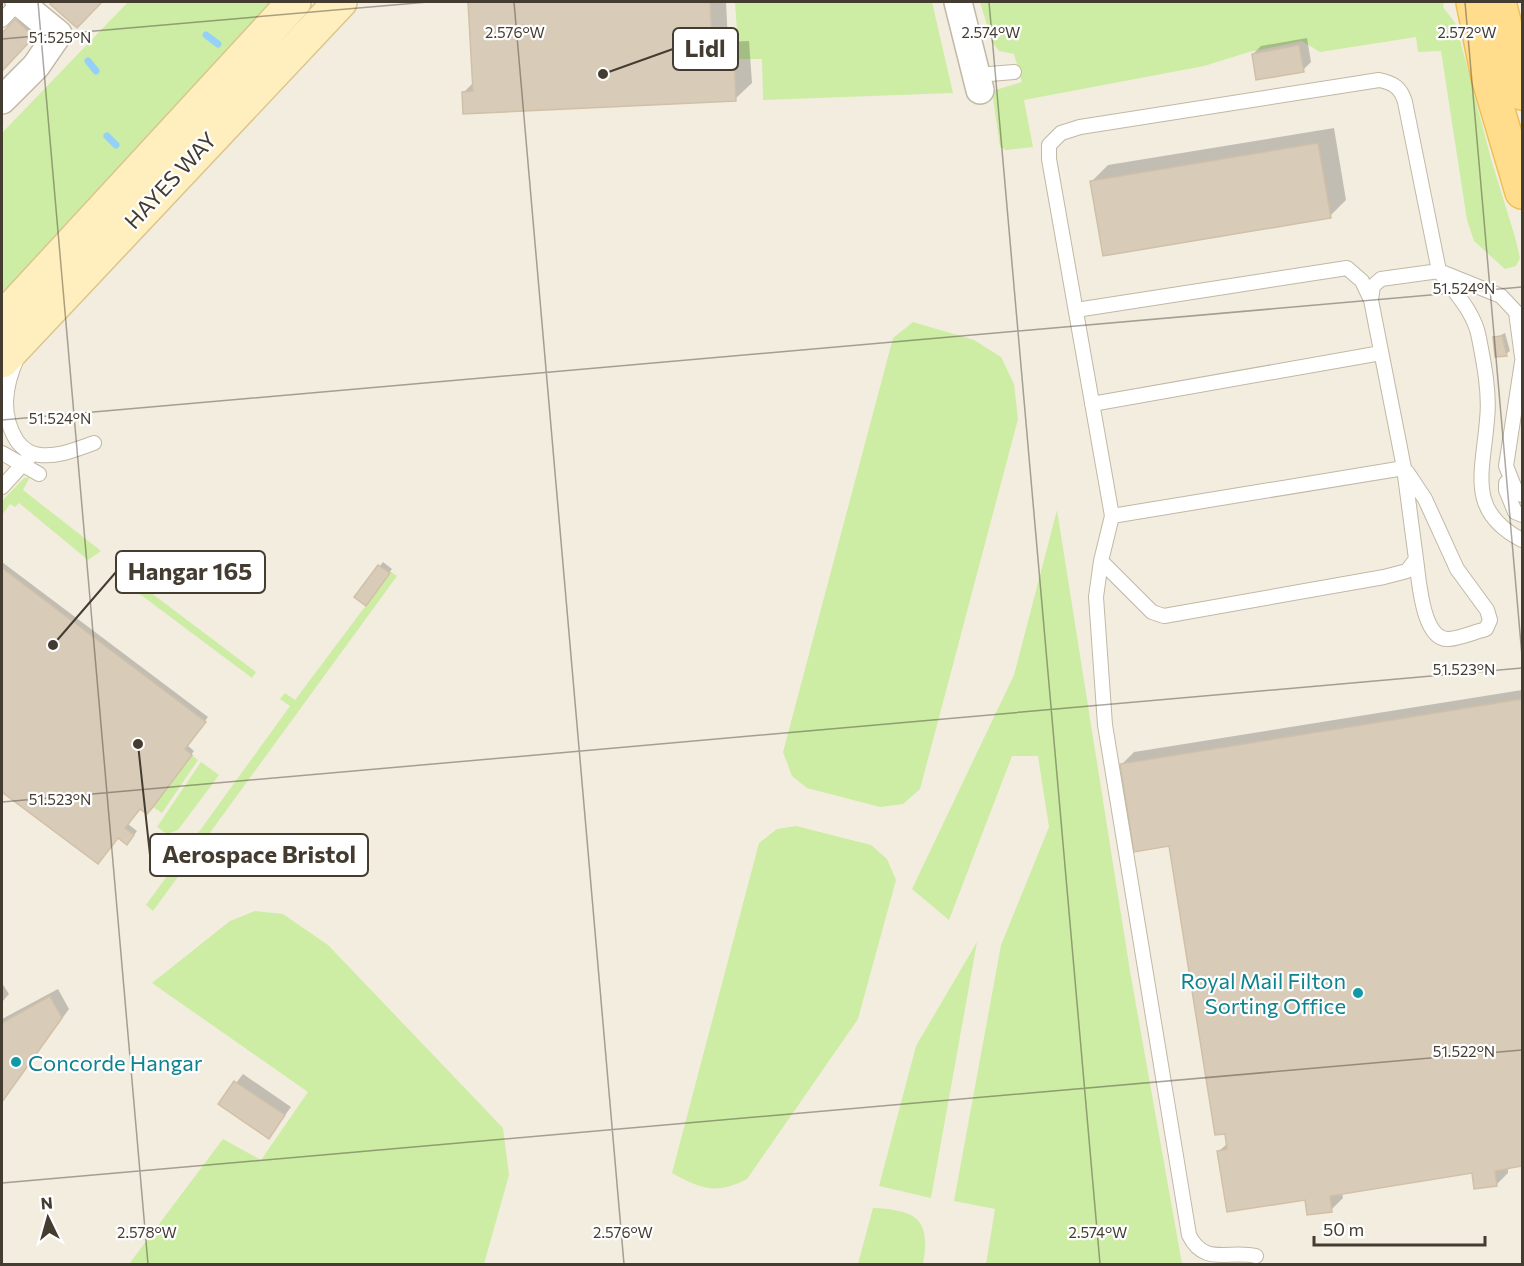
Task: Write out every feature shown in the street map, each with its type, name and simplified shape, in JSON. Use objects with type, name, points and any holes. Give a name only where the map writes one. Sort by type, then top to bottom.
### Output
[{"type":"main road","points":[[1473,2],[1488,77],[1522,192]]},
{"type":"main road","points":[[1499,2],[1522,93]]},
{"type":"street","name":"HAYES WAY","points":[[2,361],[15,325],[294,2]]},
{"type":"street","name":"HAYES WAY","points":[[15,325],[340,2]]},
{"type":"street","points":[[958,2],[979,82]]},
{"type":"street","points":[[2,100],[36,66],[58,34],[25,3]]},
{"type":"lane","points":[[2,20],[25,3]]},
{"type":"lane","points":[[979,82],[1014,72]]},
{"type":"lane","points":[[1256,1256],[1245,1254],[1217,1258],[1205,1256],[1194,1247],[1190,1235],[1105,725],[1096,597],[1101,561],[1112,516],[1049,159],[1049,146],[1061,133],[1080,128],[1379,80],[1391,82],[1401,91],[1439,271],[1471,315],[1479,336],[1488,418],[1480,472],[1486,507],[1502,530],[1522,540]]},
{"type":"lane","points":[[1076,310],[1347,268],[1362,281],[1371,300],[1404,468],[1427,621],[1435,634],[1448,640],[1486,629],[1490,620],[1487,610],[1457,569],[1425,499],[1404,468]]},
{"type":"lane","points":[[1371,300],[1373,286],[1381,279],[1439,271],[1502,296],[1516,312],[1522,357]]},
{"type":"lane","points":[[15,325],[4,409],[14,437],[24,449],[32,454],[64,453],[94,443]]},
{"type":"lane","points":[[1092,404],[1381,353]]},
{"type":"lane","points":[[1522,362],[1506,465],[1506,490],[1515,512],[1522,515]]},
{"type":"lane","points":[[2,453],[39,474]]},
{"type":"lane","points":[[2,487],[32,454]]},
{"type":"lane","points":[[1506,465],[1516,491],[1522,495]]},
{"type":"lane","points":[[1112,516],[1404,468]]},
{"type":"lane","points":[[1101,561],[1152,612],[1164,616],[1384,577],[1407,571],[1416,559]]},
{"type":"green space","points":[[128,2],[285,2],[2,302],[2,133]]},
{"type":"green space","points":[[735,2],[932,2],[953,93],[763,100],[762,59],[739,59]]},
{"type":"green space","points":[[980,2],[1444,2],[1443,7],[1456,24],[1491,159],[1520,258],[1516,266],[1505,269],[1474,241],[1467,220],[1441,51],[1418,52],[1416,37],[1320,52],[1302,41],[1249,52],[1204,66],[1024,100],[1033,147],[1006,150],[1000,147],[992,91],[1022,82],[1014,54],[999,51],[992,42]]},
{"type":"green space","points":[[913,322],[974,340],[1001,357],[1014,384],[1018,419],[920,789],[903,804],[880,807],[807,788],[792,776],[783,752],[893,338]]},
{"type":"green space","points":[[30,477],[23,490],[101,551],[88,560],[19,503],[15,507],[10,504],[2,515],[2,501],[24,478]]},
{"type":"green space","points":[[1057,510],[1130,971],[1182,1264],[986,1264],[995,1209],[954,1201],[1001,945],[1049,827],[1038,756],[1012,756],[949,920],[912,889],[1014,675]]},
{"type":"green space","points":[[391,572],[397,576],[153,911],[146,905],[290,706],[280,699],[285,693],[295,700]]},
{"type":"green space","points":[[138,583],[256,672],[252,678],[133,589]]},
{"type":"green space","points":[[192,755],[198,760],[162,813],[153,807]]},
{"type":"green space","points":[[201,762],[219,775],[178,830],[167,834],[157,827]]},
{"type":"green space","points":[[796,826],[871,845],[887,859],[896,880],[858,1019],[747,1179],[726,1187],[700,1186],[672,1173],[759,843],[777,829]]},
{"type":"green space","points":[[255,911],[283,914],[328,945],[503,1128],[509,1175],[484,1264],[129,1264],[223,1139],[261,1160],[308,1092],[152,983],[230,921]]},
{"type":"green space","points":[[977,942],[931,1198],[879,1186],[916,1046]]},
{"type":"green space","points":[[873,1208],[900,1211],[918,1220],[925,1237],[923,1264],[858,1264]]},
{"type":"building","points":[[53,2],[102,2],[77,28],[50,4]]},
{"type":"building","points":[[468,2],[710,2],[713,57],[734,56],[736,101],[463,114],[462,92],[473,91]]},
{"type":"building","points":[[15,19],[34,37],[2,71],[2,33]]},
{"type":"building","points":[[1299,45],[1304,72],[1256,80],[1252,54]]},
{"type":"building","points":[[1318,143],[1331,218],[1103,256],[1090,181]]},
{"type":"building","points":[[1502,336],[1507,356],[1495,357],[1493,337]]},
{"type":"building","points":[[378,565],[390,573],[366,606],[354,597]]},
{"type":"building","points":[[2,568],[206,722],[185,749],[192,755],[153,807],[147,814],[140,809],[125,828],[134,835],[127,845],[118,838],[98,864],[2,792]]},
{"type":"building","name":"Royal Mail Filton Sorting Office","points":[[1522,699],[1522,1166],[1495,1171],[1497,1186],[1474,1189],[1472,1173],[1330,1196],[1332,1212],[1307,1215],[1305,1200],[1227,1212],[1217,1151],[1227,1149],[1225,1134],[1215,1135],[1169,846],[1134,852],[1120,764]]},
{"type":"building","name":"Concorde Hangar","points":[[50,996],[62,1018],[2,1102],[2,1023]]},
{"type":"building","points":[[234,1081],[285,1115],[269,1139],[218,1104]]},
{"type":"waterway","points":[[206,35],[218,44]]},
{"type":"waterway","points":[[88,61],[96,71]]},
{"type":"waterway","points":[[107,136],[116,145]]},
{"type":"place","name":"Lidl","points":[[603,74]]},
{"type":"place","name":"Hangar 165","points":[[53,645]]},
{"type":"place","name":"Aerospace Bristol","points":[[138,744]]},
{"type":"place","name":"Royal Mail Filton Sorting Office","points":[[1358,993]]},
{"type":"place","name":"Concorde Hangar","points":[[16,1062]]}]
